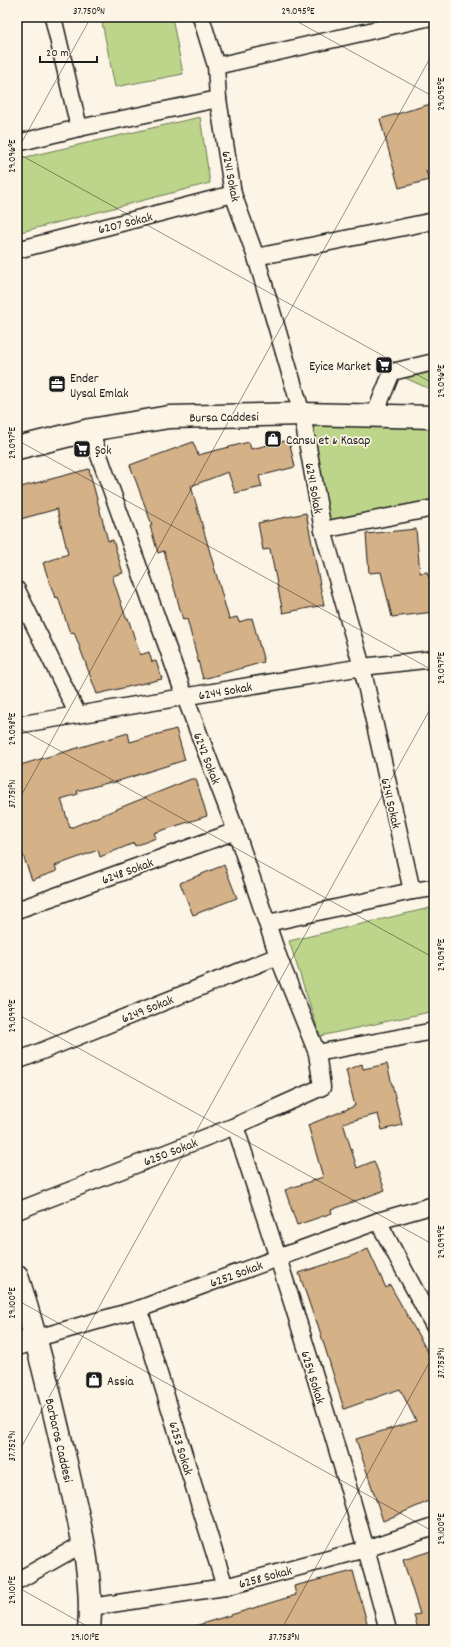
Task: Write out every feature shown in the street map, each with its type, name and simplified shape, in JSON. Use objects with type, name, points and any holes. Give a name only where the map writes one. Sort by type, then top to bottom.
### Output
[{"type":"main road","name":"Bursa Caddesi","points":[[17,448],[90,430],[169,417],[302,414],[434,417]]},
{"type":"main road","name":"Barbaros Caddesi","points":[[17,1276],[27,1341],[84,1543],[91,1607],[89,1630]]},
{"type":"main road","name":"Barbaros Caddesi","points":[[91,1607],[102,1630]]},
{"type":"street","points":[[53,17],[79,128]]},
{"type":"street","name":"6241 Sokak","points":[[201,17],[216,66],[218,99],[233,194],[256,258],[302,414],[323,530],[362,667],[412,891]]},
{"type":"street","points":[[216,66],[431,17]]},
{"type":"street","points":[[17,143],[79,128],[218,99]]},
{"type":"street","name":"6207 Sokak","points":[[17,250],[233,194]]},
{"type":"street","points":[[256,258],[434,221]]},
{"type":"street","points":[[374,416],[392,372],[434,362]]},
{"type":"street","name":"6242 Sokak","points":[[90,430],[185,697],[236,831],[278,956],[317,1053],[322,1087]]},
{"type":"street","points":[[323,530],[434,508]]},
{"type":"street","points":[[17,590],[77,713]]},
{"type":"street","name":"6244 Sokak","points":[[17,724],[362,667],[434,659]]},
{"type":"street","name":"6248 Sokak","points":[[17,910],[236,831]]},
{"type":"street","points":[[268,923],[412,891],[434,888]]},
{"type":"street","name":"6249 Sokak","points":[[17,1061],[278,956]]},
{"type":"street","points":[[317,1053],[434,1031]]},
{"type":"street","name":"6250 Sokak","points":[[17,1210],[235,1126],[322,1087]]},
{"type":"street","name":"6254 Sokak","points":[[235,1126],[278,1257],[366,1549],[388,1630]]},
{"type":"street","name":"6252 Sokak","points":[[27,1341],[139,1309],[278,1257],[378,1222],[434,1205]]},
{"type":"street","points":[[378,1222],[434,1326]]},
{"type":"street","name":"6253 Sokak","points":[[139,1309],[225,1587]]},
{"type":"street","name":"6258 Sokak","points":[[91,1607],[225,1587],[366,1549],[434,1526]]},
{"type":"street","points":[[17,1581],[84,1543]]},
{"type":"green space","points":[[101,17],[172,17],[183,74],[115,87]]},
{"type":"green space","points":[[200,117],[210,183],[17,233],[17,159]]},
{"type":"green space","points":[[434,362],[434,391],[392,372]]},
{"type":"green space","points":[[302,414],[434,417],[434,508],[323,530]]},
{"type":"green space","points":[[434,907],[434,1011],[320,1036],[289,941]]},
{"type":"building","points":[[434,103],[434,170],[426,171],[429,180],[399,188],[380,119]]},
{"type":"building","points":[[289,440],[295,467],[259,476],[262,487],[235,493],[228,472],[191,486],[229,619],[237,617],[239,622],[252,618],[264,662],[203,679],[187,619],[183,620],[164,551],[158,553],[150,526],[152,525],[130,465],[193,442],[198,455],[249,442],[251,449]]},
{"type":"building","points":[[89,469],[108,541],[113,540],[123,573],[112,576],[126,618],[128,618],[140,655],[149,652],[152,662],[156,661],[162,679],[97,694],[74,632],[70,633],[58,597],[55,598],[43,563],[68,554],[57,509],[17,520],[17,488]]},
{"type":"building","points":[[306,513],[324,605],[283,613],[270,549],[263,550],[258,523]]},
{"type":"building","points":[[416,529],[420,573],[427,572],[434,592],[434,612],[392,617],[381,572],[369,573],[366,534]]},
{"type":"building","points":[[176,729],[185,760],[112,783],[77,791],[78,794],[61,799],[70,828],[191,779],[196,779],[207,816],[154,833],[156,838],[135,846],[134,843],[100,857],[98,850],[55,866],[57,871],[32,880],[17,839],[17,766],[128,733],[130,742]]},
{"type":"building","points":[[224,865],[237,898],[193,915],[180,883]]},
{"type":"building","points":[[362,1064],[363,1069],[387,1064],[402,1125],[382,1130],[378,1114],[343,1123],[357,1168],[374,1161],[385,1190],[331,1210],[332,1213],[297,1225],[285,1190],[323,1177],[308,1125],[355,1106],[346,1070]]},
{"type":"building","points":[[368,1249],[386,1288],[390,1285],[434,1363],[434,1499],[383,1521],[356,1439],[416,1421],[400,1389],[344,1409],[317,1322],[316,1323],[299,1273],[349,1257]]},
{"type":"building","points":[[434,1550],[434,1630],[418,1630],[414,1615],[420,1614],[403,1560]]},
{"type":"building","points":[[353,1571],[369,1630],[195,1630],[195,1626],[296,1595],[294,1586]]},
{"type":"place","name":"Eyice Market","points":[[384,365]]},
{"type":"place","name":"Ender Uysal Emlak","points":[[57,384]]},
{"type":"place","name":"Cansu et & Kasap","points":[[273,439]]},
{"type":"place","name":"Şok","points":[[82,449]]},
{"type":"place","name":"Assia","points":[[94,1380]]}]
